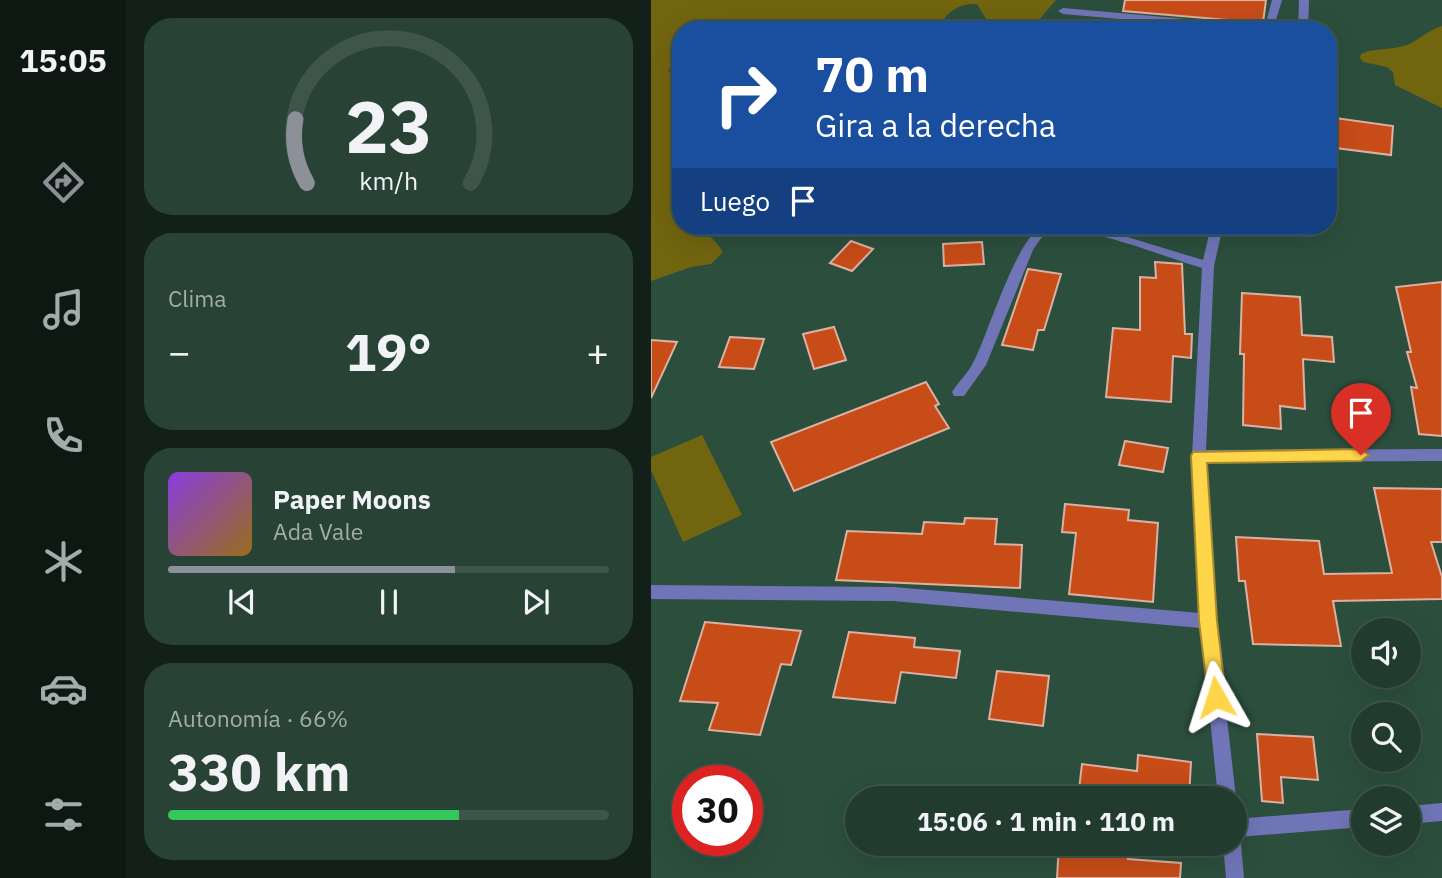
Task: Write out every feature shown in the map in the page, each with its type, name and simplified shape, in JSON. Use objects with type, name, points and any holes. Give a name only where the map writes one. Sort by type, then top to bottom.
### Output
[{"type":"street","points":[[1270,21],[1277,0]]},
{"type":"street","points":[[1303,21],[1304,0]]},
{"type":"street","points":[[1063,11],[1177,21]]},
{"type":"street","points":[[959,392],[979,365],[1027,250],[1037,235]]},
{"type":"street","points":[[1108,235],[1207,266]]},
{"type":"street","points":[[1215,235],[1207,266],[1199,456],[1208,621],[1226,786]]},
{"type":"street","points":[[1199,456],[1442,454]]},
{"type":"street","points":[[651,592],[893,594],[1208,621]]},
{"type":"street","points":[[1421,814],[1442,812]]},
{"type":"street","points":[[1247,827],[1351,819]]},
{"type":"street","points":[[1233,856],[1235,878]]},
{"type":"shaded area","points":[[651,0],[1056,0],[1038,21],[991,21],[986,19],[977,4],[964,5],[953,10],[943,21],[672,21],[672,65],[668,71],[672,73],[672,235],[708,235],[723,252],[711,264],[691,267],[651,281]]},
{"type":"shaded area","points":[[1442,26],[1442,108],[1395,85],[1393,72],[1387,67],[1363,62],[1360,58],[1361,54],[1366,52],[1407,45]]},
{"type":"shaded area","points":[[702,435],[742,515],[683,542],[651,470],[651,457]]},
{"type":"building","points":[[1125,0],[1266,0],[1263,21],[1123,11]]},
{"type":"building","points":[[1337,118],[1393,126],[1391,155],[1337,148]]},
{"type":"building","points":[[851,241],[873,249],[852,271],[830,263]]},
{"type":"building","points":[[982,242],[984,264],[944,266],[943,244]]},
{"type":"building","points":[[1155,262],[1182,264],[1185,334],[1192,334],[1191,358],[1173,356],[1171,402],[1106,397],[1113,328],[1140,330],[1140,277],[1156,278]]},
{"type":"building","points":[[1028,269],[1061,274],[1044,330],[1038,330],[1033,350],[1002,345]]},
{"type":"building","points":[[1442,282],[1442,436],[1419,434],[1411,387],[1417,388],[1407,352],[1411,352],[1396,287]]},
{"type":"building","points":[[1242,293],[1300,297],[1302,335],[1332,337],[1334,362],[1303,359],[1305,409],[1280,406],[1281,429],[1243,425],[1244,354],[1240,354]]},
{"type":"building","points":[[834,327],[846,360],[814,369],[803,334]]},
{"type":"building","points":[[730,337],[764,339],[754,369],[719,367]]},
{"type":"building","points":[[651,340],[677,342],[651,398]]},
{"type":"building","points":[[926,382],[939,404],[935,406],[949,428],[794,491],[771,442]]},
{"type":"building","points":[[1125,441],[1168,448],[1163,472],[1119,465]]},
{"type":"building","points":[[1374,488],[1442,489],[1442,542],[1431,542],[1442,577],[1442,599],[1333,601],[1341,646],[1253,644],[1245,581],[1239,581],[1236,537],[1319,541],[1324,574],[1392,573]]},
{"type":"building","points":[[1065,504],[1129,510],[1128,520],[1158,523],[1153,602],[1069,594],[1076,533],[1062,532]]},
{"type":"building","points":[[965,518],[997,519],[995,544],[1022,545],[1020,588],[836,580],[847,531],[922,534],[924,522],[964,524]]},
{"type":"building","points":[[705,622],[801,631],[791,665],[781,664],[760,735],[709,730],[718,703],[680,701]]},
{"type":"building","points":[[849,632],[915,638],[914,647],[960,651],[956,678],[901,672],[895,703],[833,697]]},
{"type":"building","points":[[997,671],[1049,676],[1043,726],[989,719]]},
{"type":"building","points":[[1257,734],[1313,737],[1318,780],[1281,777],[1283,803],[1262,801]]},
{"type":"building","points":[[1138,755],[1191,762],[1190,786],[1079,786],[1082,764],[1137,771]]},
{"type":"building","points":[[1058,856],[1128,856],[1128,859],[1181,863],[1180,878],[1057,878]]},
{"type":"route","points":[[1216,697],[1208,621],[1199,456],[1361,455]]}]
